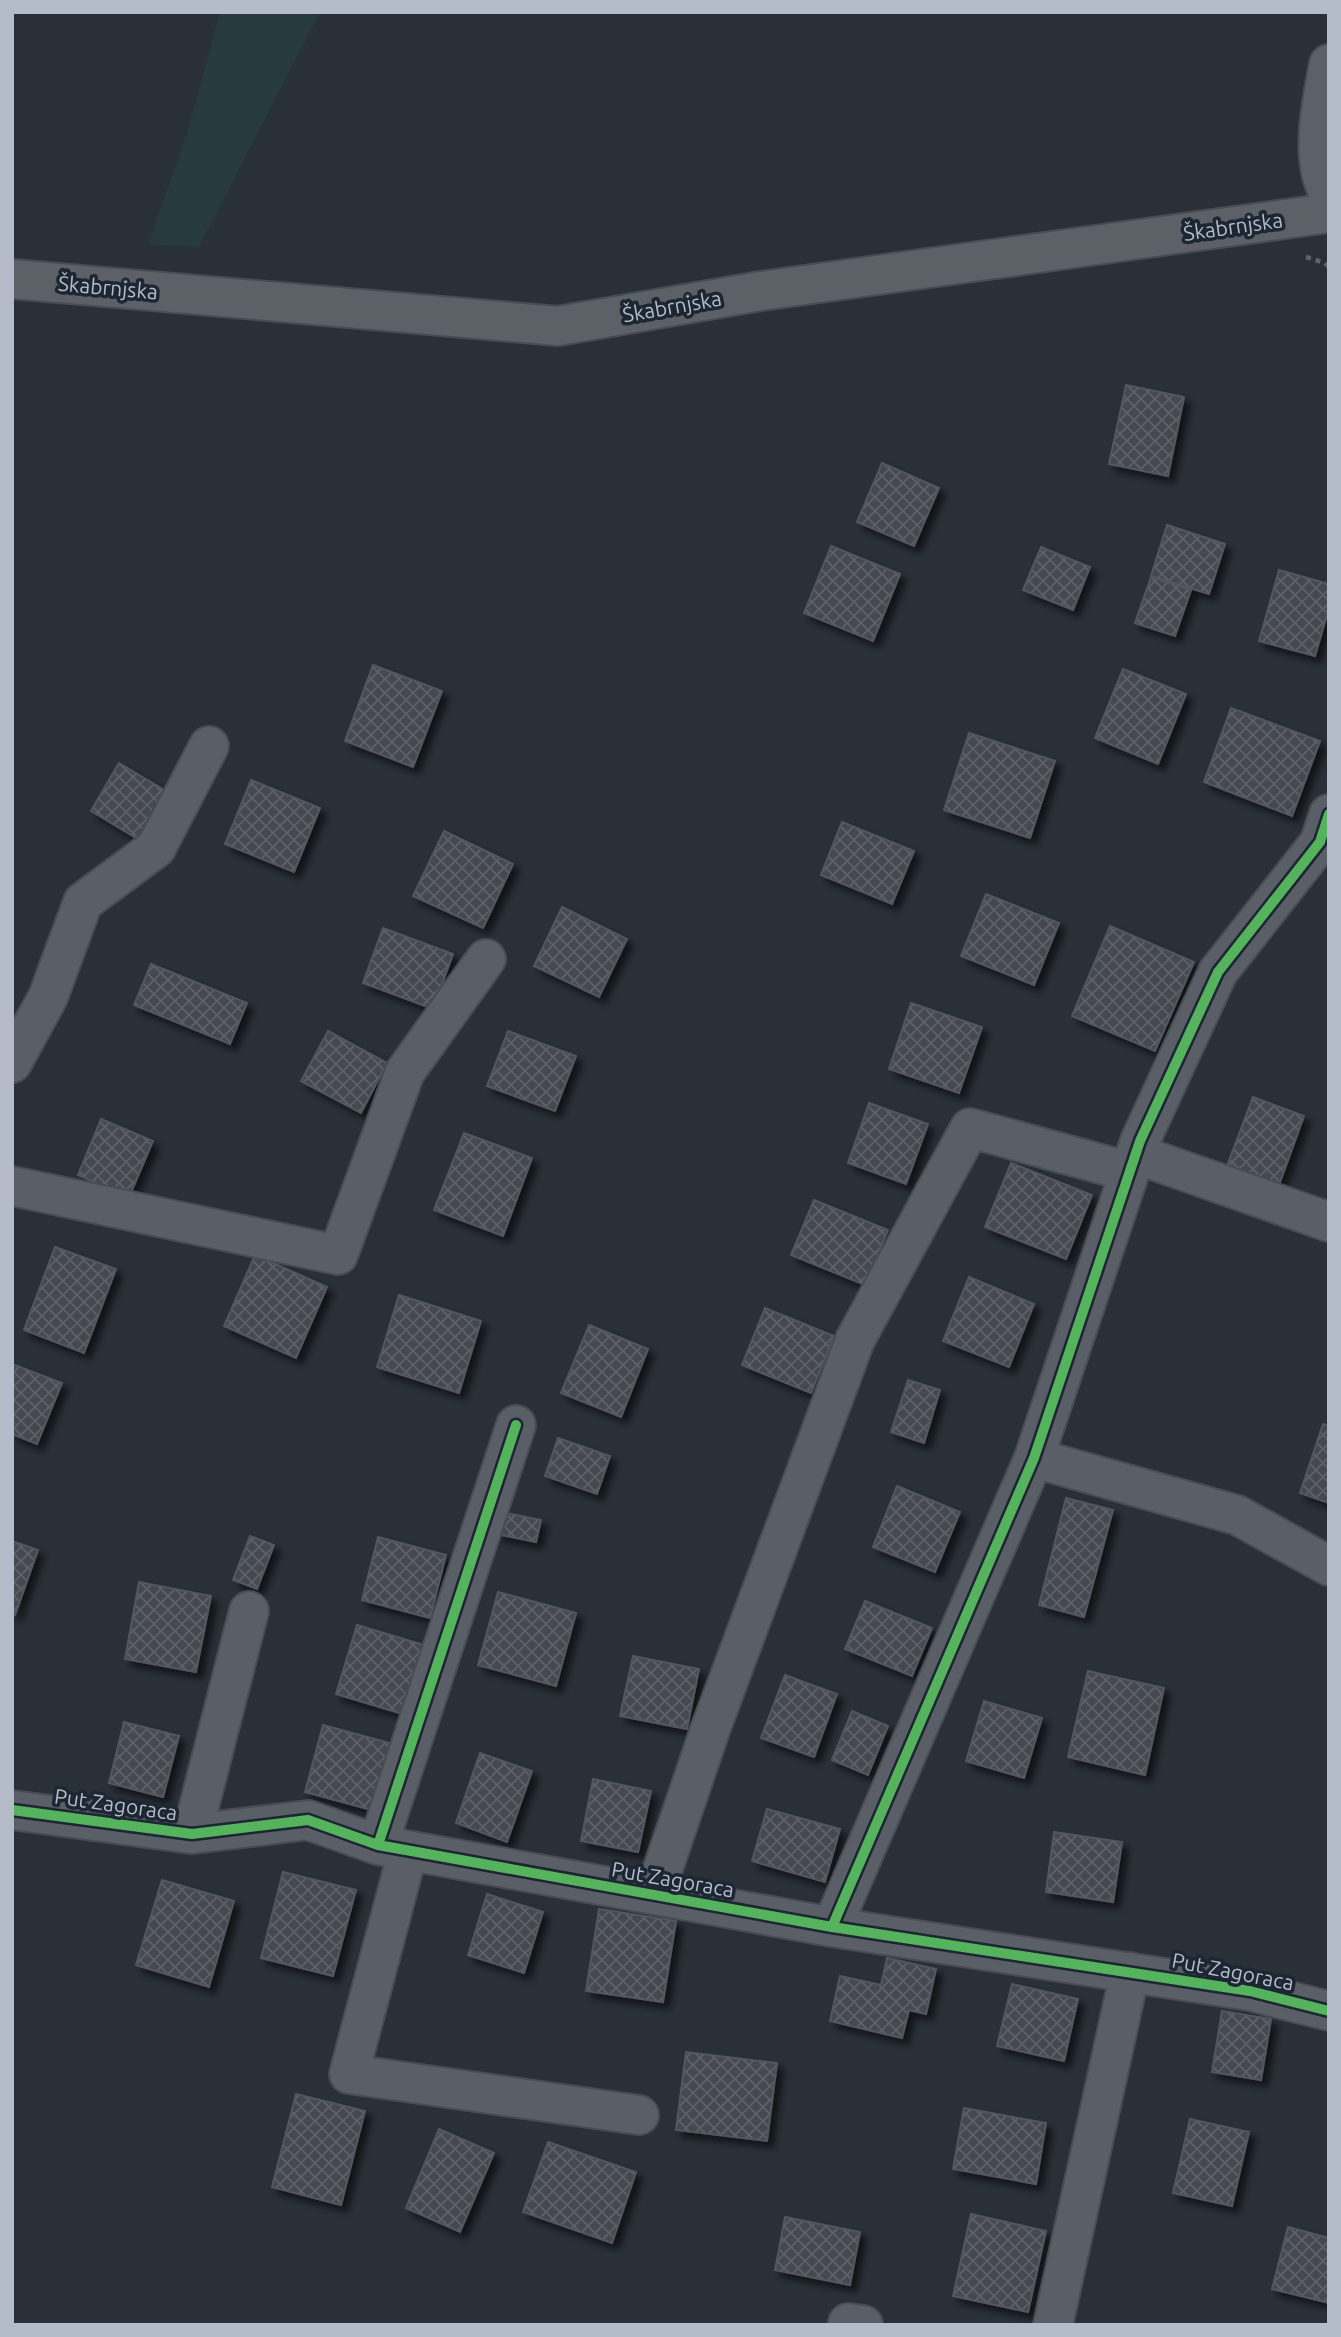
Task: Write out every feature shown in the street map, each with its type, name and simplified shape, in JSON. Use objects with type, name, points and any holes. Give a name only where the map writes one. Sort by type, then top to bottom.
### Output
[{"type":"main road","points":[[1329,64],[1319,120],[1323,183],[1329,193]]},
{"type":"main road","name":"Škabrnjska","points":[[12,279],[558,326],[761,291],[1329,213]]},
{"type":"street","points":[[12,1063],[48,997],[83,902],[156,848],[209,746]]},
{"type":"street","points":[[832,1927],[1034,1458],[1133,1163],[1218,972],[1326,833]]},
{"type":"street","points":[[12,1186],[338,1255],[405,1072],[486,959]]},
{"type":"street","points":[[654,1895],[710,1730],[855,1340],[970,1128],[1133,1163],[1329,1222]]},
{"type":"street","points":[[516,1425],[393,1848],[349,2074],[639,2115]]},
{"type":"street","points":[[1034,1458],[1237,1515],[1329,1566]]},
{"type":"street","points":[[192,1834],[250,1611]]},
{"type":"street","name":"Put Zagoraca","points":[[12,1810],[192,1834],[308,1820],[393,1848],[832,1927],[1250,1991],[1329,2011]]},
{"type":"street","points":[[1053,2325],[1130,1972]]},
{"type":"street","points":[[848,2325],[863,2325]]},
{"type":"green space","points":[[220,12],[320,12],[199,247],[148,245],[188,130]]},
{"type":"building","points":[[1126,385],[1184,397],[1168,476],[1109,464]]},
{"type":"building","points":[[882,463],[939,488],[914,546],[857,522]]},
{"type":"building","points":[[1167,525],[1225,544],[1209,594],[1151,576]]},
{"type":"building","points":[[831,546],[900,574],[873,641],[804,613]]},
{"type":"building","points":[[1041,547],[1090,567],[1073,610],[1023,590]]},
{"type":"building","points":[[1279,570],[1329,584],[1329,608],[1315,656],[1259,641]]},
{"type":"building","points":[[1151,577],[1191,590],[1175,636],[1135,623]]},
{"type":"building","points":[[373,665],[442,691],[413,767],[345,741]]},
{"type":"building","points":[[1123,669],[1186,694],[1158,764],[1095,738]]},
{"type":"building","points":[[1231,708],[1320,741],[1292,816],[1204,782]]},
{"type":"building","points":[[969,733],[1055,761],[1030,838],[944,810]]},
{"type":"building","points":[[119,763],[166,791],[138,839],[91,811]]},
{"type":"building","points":[[251,780],[320,808],[294,872],[225,844]]},
{"type":"building","points":[[842,822],[914,851],[892,904],[821,875]]},
{"type":"building","points":[[444,831],[513,864],[483,928],[413,896]]},
{"type":"building","points":[[986,894],[1059,923],[1034,985],[961,956]]},
{"type":"building","points":[[562,907],[627,939],[599,997],[534,966]]},
{"type":"building","points":[[1110,926],[1194,962],[1155,1051],[1072,1016]]},
{"type":"building","points":[[383,928],[453,954],[433,1009],[363,983]]},
{"type":"building","points":[[151,964],[247,1003],[230,1044],[134,1005]]},
{"type":"building","points":[[911,1003],[982,1027],[959,1093],[889,1069]]},
{"type":"building","points":[[328,1031],[387,1063],[361,1113],[301,1081]]},
{"type":"building","points":[[508,1031],[576,1056],[555,1111],[487,1086]]},
{"type":"building","points":[[1253,1097],[1304,1116],[1279,1185],[1227,1166]]},
{"type":"building","points":[[869,1103],[928,1124],[906,1184],[848,1163]]},
{"type":"building","points":[[101,1119],[153,1141],[129,1197],[78,1175]]},
{"type":"building","points":[[464,1133],[532,1158],[503,1236],[434,1210]]},
{"type":"building","points":[[1011,1163],[1092,1195],[1066,1259],[985,1227]]},
{"type":"building","points":[[814,1200],[888,1230],[865,1285],[791,1255]]},
{"type":"building","points":[[55,1247],[116,1269],[84,1353],[24,1330]]},
{"type":"building","points":[[255,1255],[327,1287],[296,1358],[224,1326]]},
{"type":"building","points":[[969,1277],[1034,1304],[1009,1367],[943,1341]]},
{"type":"building","points":[[399,1295],[481,1321],[459,1393],[377,1367]]},
{"type":"building","points":[[765,1308],[834,1336],[811,1393],[742,1365]]},
{"type":"building","points":[[589,1325],[648,1349],[621,1417],[561,1393]]},
{"type":"building","points":[[12,1364],[62,1383],[37,1444],[12,1434]]},
{"type":"building","points":[[908,1380],[940,1390],[924,1443],[891,1432]]},
{"type":"building","points":[[1323,1424],[1329,1426],[1329,1503],[1300,1493]]},
{"type":"building","points":[[558,1438],[610,1456],[597,1494],[545,1476]]},
{"type":"building","points":[[897,1486],[960,1512],[935,1572],[873,1547]]},
{"type":"building","points":[[1066,1498],[1113,1510],[1084,1617],[1039,1605]]},
{"type":"building","points":[[501,1512],[541,1520],[536,1542],[496,1534]]},
{"type":"building","points":[[250,1536],[274,1545],[257,1589],[233,1580]]},
{"type":"building","points":[[378,1537],[446,1555],[430,1618],[362,1600]]},
{"type":"building","points":[[12,1541],[38,1550],[15,1615],[12,1614]]},
{"type":"building","points":[[139,1582],[211,1596],[196,1672],[125,1659]]},
{"type":"building","points":[[498,1592],[576,1613],[556,1686],[478,1665]]},
{"type":"building","points":[[865,1601],[932,1628],[912,1676],[845,1649]]},
{"type":"building","points":[[357,1625],[427,1646],[406,1715],[336,1694]]},
{"type":"building","points":[[633,1656],[699,1669],[687,1729],[620,1716]]},
{"type":"building","points":[[1088,1671],[1164,1688],[1145,1775],[1068,1757]]},
{"type":"building","points":[[785,1675],[837,1694],[814,1757],[761,1738]]},
{"type":"building","points":[[984,1701],[1042,1718],[1024,1778],[966,1761]]},
{"type":"building","points":[[852,1711],[888,1726],[868,1775],[832,1760]]},
{"type":"building","points":[[124,1722],[179,1736],[163,1797],[109,1783]]},
{"type":"building","points":[[323,1725],[393,1744],[375,1811],[305,1792]]},
{"type":"building","points":[[480,1753],[532,1771],[507,1842],[456,1823]]},
{"type":"building","points":[[593,1779],[651,1791],[638,1852],[581,1841]]},
{"type":"building","points":[[767,1809],[840,1829],[825,1882],[752,1861]]},
{"type":"building","points":[[1054,1832],[1122,1842],[1113,1902],[1046,1892]]},
{"type":"building","points":[[283,1872],[356,1890],[333,1976],[261,1958]]},
{"type":"building","points":[[162,1880],[234,1901],[209,1987],[136,1965]]},
{"type":"building","points":[[487,1894],[543,1912],[524,1973],[468,1955]]},
{"type":"building","points":[[599,1909],[676,1921],[663,2002],[586,1991]]},
{"type":"building","points":[[887,1958],[936,1969],[926,2014],[909,2010],[902,2038],[830,2021],[840,1976],[881,1985]]},
{"type":"building","points":[[1012,1984],[1078,1999],[1064,2061],[997,2046]]},
{"type":"building","points":[[1222,2011],[1271,2019],[1261,2080],[1212,2072]]},
{"type":"building","points":[[686,2052],[777,2063],[767,2141],[676,2130]]},
{"type":"building","points":[[296,2094],[365,2111],[341,2205],[272,2187]]},
{"type":"building","points":[[964,2108],[1046,2123],[1036,2184],[953,2169]]},
{"type":"building","points":[[1190,2119],[1249,2132],[1232,2206],[1173,2193]]},
{"type":"building","points":[[439,2129],[494,2153],[460,2232],[406,2208]]},
{"type":"building","points":[[548,2142],[636,2172],[612,2243],[523,2212]]},
{"type":"building","points":[[971,2214],[1046,2231],[1028,2312],[953,2296]]},
{"type":"building","points":[[785,2217],[860,2232],[850,2285],[775,2270]]},
{"type":"building","points":[[1288,2227],[1329,2238],[1329,2303],[1272,2289]]},
{"type":"cycle path","points":[[832,1927],[1034,1458],[1140,1141],[1218,972],[1320,842],[1329,814]]},
{"type":"cycle path","points":[[378,1845],[516,1425]]},
{"type":"cycle path","points":[[12,1810],[192,1834],[308,1820],[378,1845],[832,1927],[1250,1991],[1329,2011]]}]
